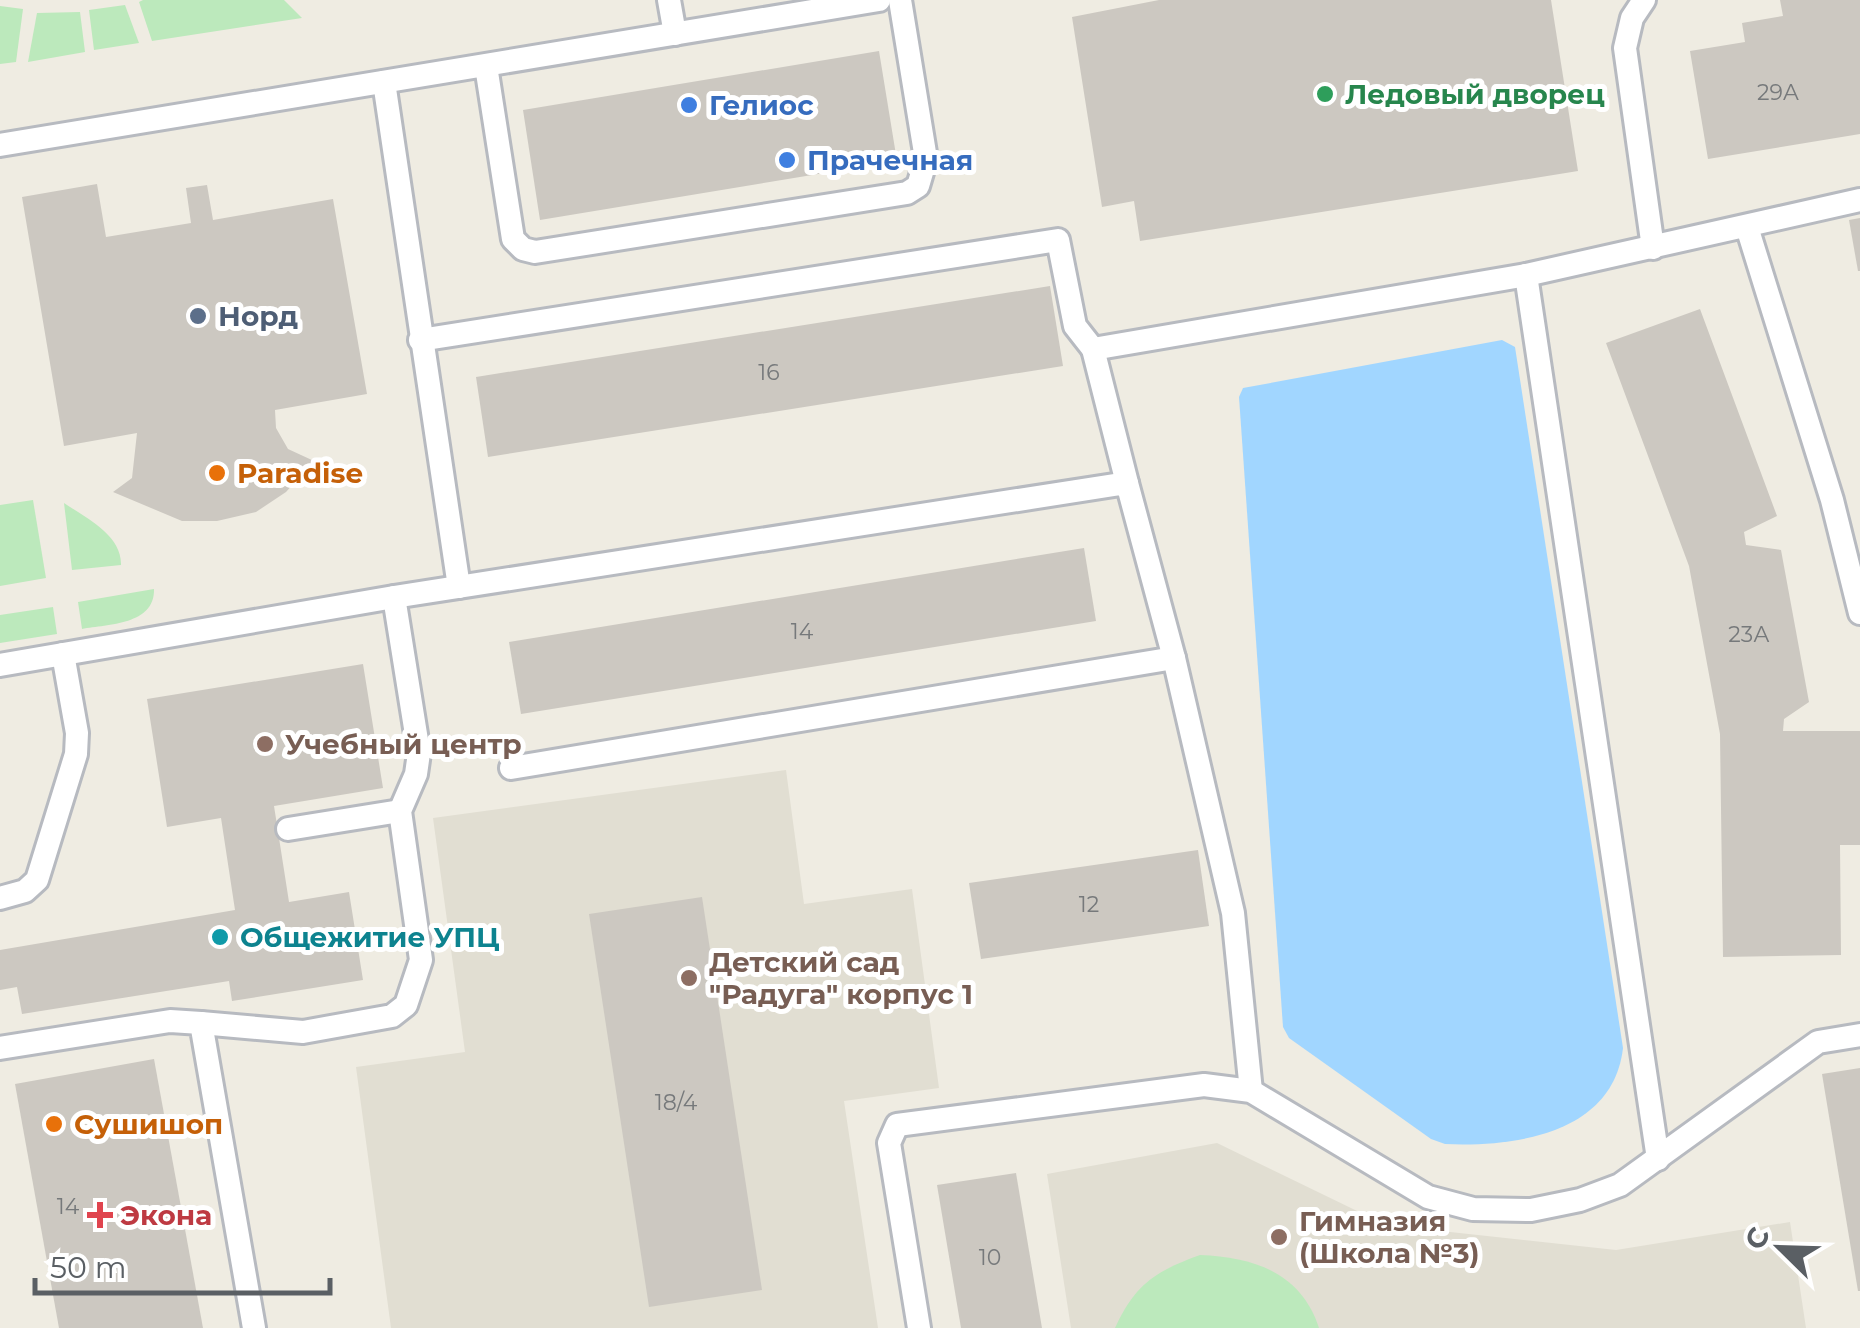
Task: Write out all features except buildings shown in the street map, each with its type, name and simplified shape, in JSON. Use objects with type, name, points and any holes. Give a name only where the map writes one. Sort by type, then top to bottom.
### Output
[{"type":"lane","points":[[669,0],[675,34]]},
{"type":"lane","points":[[0,145],[879,0]]},
{"type":"lane","points":[[486,66],[513,239],[535,252],[907,192],[918,186],[926,160],[900,0]]},
{"type":"lane","points":[[1644,0],[1632,18],[1625,48],[1653,248]]},
{"type":"lane","points":[[384,82],[459,587]]},
{"type":"lane","points":[[1093,350],[1526,275],[1860,200]]},
{"type":"lane","points":[[1746,227],[1832,500],[1860,613]]},
{"type":"lane","points":[[420,340],[1058,240],[1075,326],[1093,350],[1174,658],[1233,913],[1252,1090]]},
{"type":"lane","points":[[1526,275],[1658,1159]]},
{"type":"lane","points":[[0,665],[394,597],[1127,482]]},
{"type":"lane","points":[[0,1048],[170,1021],[303,1032],[392,1016],[406,1005],[421,960],[400,811],[416,774],[418,752],[394,597]]},
{"type":"lane","points":[[0,898],[25,891],[37,880],[76,754],[77,733],[63,654]]},
{"type":"lane","points":[[511,768],[1174,658]]},
{"type":"lane","points":[[288,829],[400,811]]},
{"type":"lane","points":[[202,1023],[254,1328]]},
{"type":"lane","points":[[919,1328],[889,1143],[896,1125],[1204,1086],[1252,1090],[1388,1177],[1428,1197],[1473,1209],[1531,1210],[1580,1200],[1620,1185],[1818,1042],[1860,1035]]},
{"type":"shaded area","name":"Детский сад \"Радуга\" корпус 1","points":[[786,770],[804,904],[912,889],[939,1088],[844,1101],[878,1328],[391,1328],[356,1067],[465,1052],[433,818]]},
{"type":"shaded area","name":"Гимназия (Школа №3)","points":[[1217,1143],[1386,1225],[1616,1250],[1790,1222],[1806,1328],[1071,1328],[1047,1174]]},
{"type":"green space","points":[[284,0],[302,18],[152,41],[139,2]]},
{"type":"green space","points":[[125,5],[139,43],[94,50],[89,10]]},
{"type":"green space","points":[[0,6],[23,9],[16,62],[0,64]]},
{"type":"green space","points":[[80,12],[85,52],[28,62],[37,13]]},
{"type":"green space","points":[[33,500],[46,578],[0,586],[0,505]]},
{"type":"green space","points":[[64,503],[109,536],[120,554],[121,565],[72,570]]},
{"type":"green space","points":[[154,589],[147,610],[139,616],[82,629],[78,602]]},
{"type":"green space","points":[[53,607],[57,634],[0,643],[0,615]]},
{"type":"green space","points":[[1200,1255],[1257,1264],[1288,1281],[1311,1309],[1319,1328],[1115,1328],[1148,1281]]},
{"type":"water","points":[[1502,340],[1515,347],[1623,1048],[1615,1077],[1601,1100],[1581,1117],[1529,1138],[1445,1144],[1431,1139],[1289,1038],[1283,1027],[1239,397],[1243,388]]},
{"type":"place","name":"Ледовый дворец","points":[[1325,94]]},
{"type":"place","name":"Гелиос","points":[[689,105]]},
{"type":"place","name":"Прачечная","points":[[787,160]]},
{"type":"place","name":"Норд","points":[[198,316]]},
{"type":"place","name":"Paradise","points":[[217,473]]},
{"type":"place","name":"Учебный центр","points":[[265,744]]},
{"type":"place","name":"Общежитие УПЦ","points":[[220,937]]},
{"type":"place","name":"Детский сад \"Радуга\" корпус 1","points":[[689,978]]},
{"type":"place","name":"Сушишоп","points":[[54,1124]]},
{"type":"place","name":"Экона","points":[[100,1215]]},
{"type":"place","name":"Гимназия (Школа №3)","points":[[1279,1237]]}]
